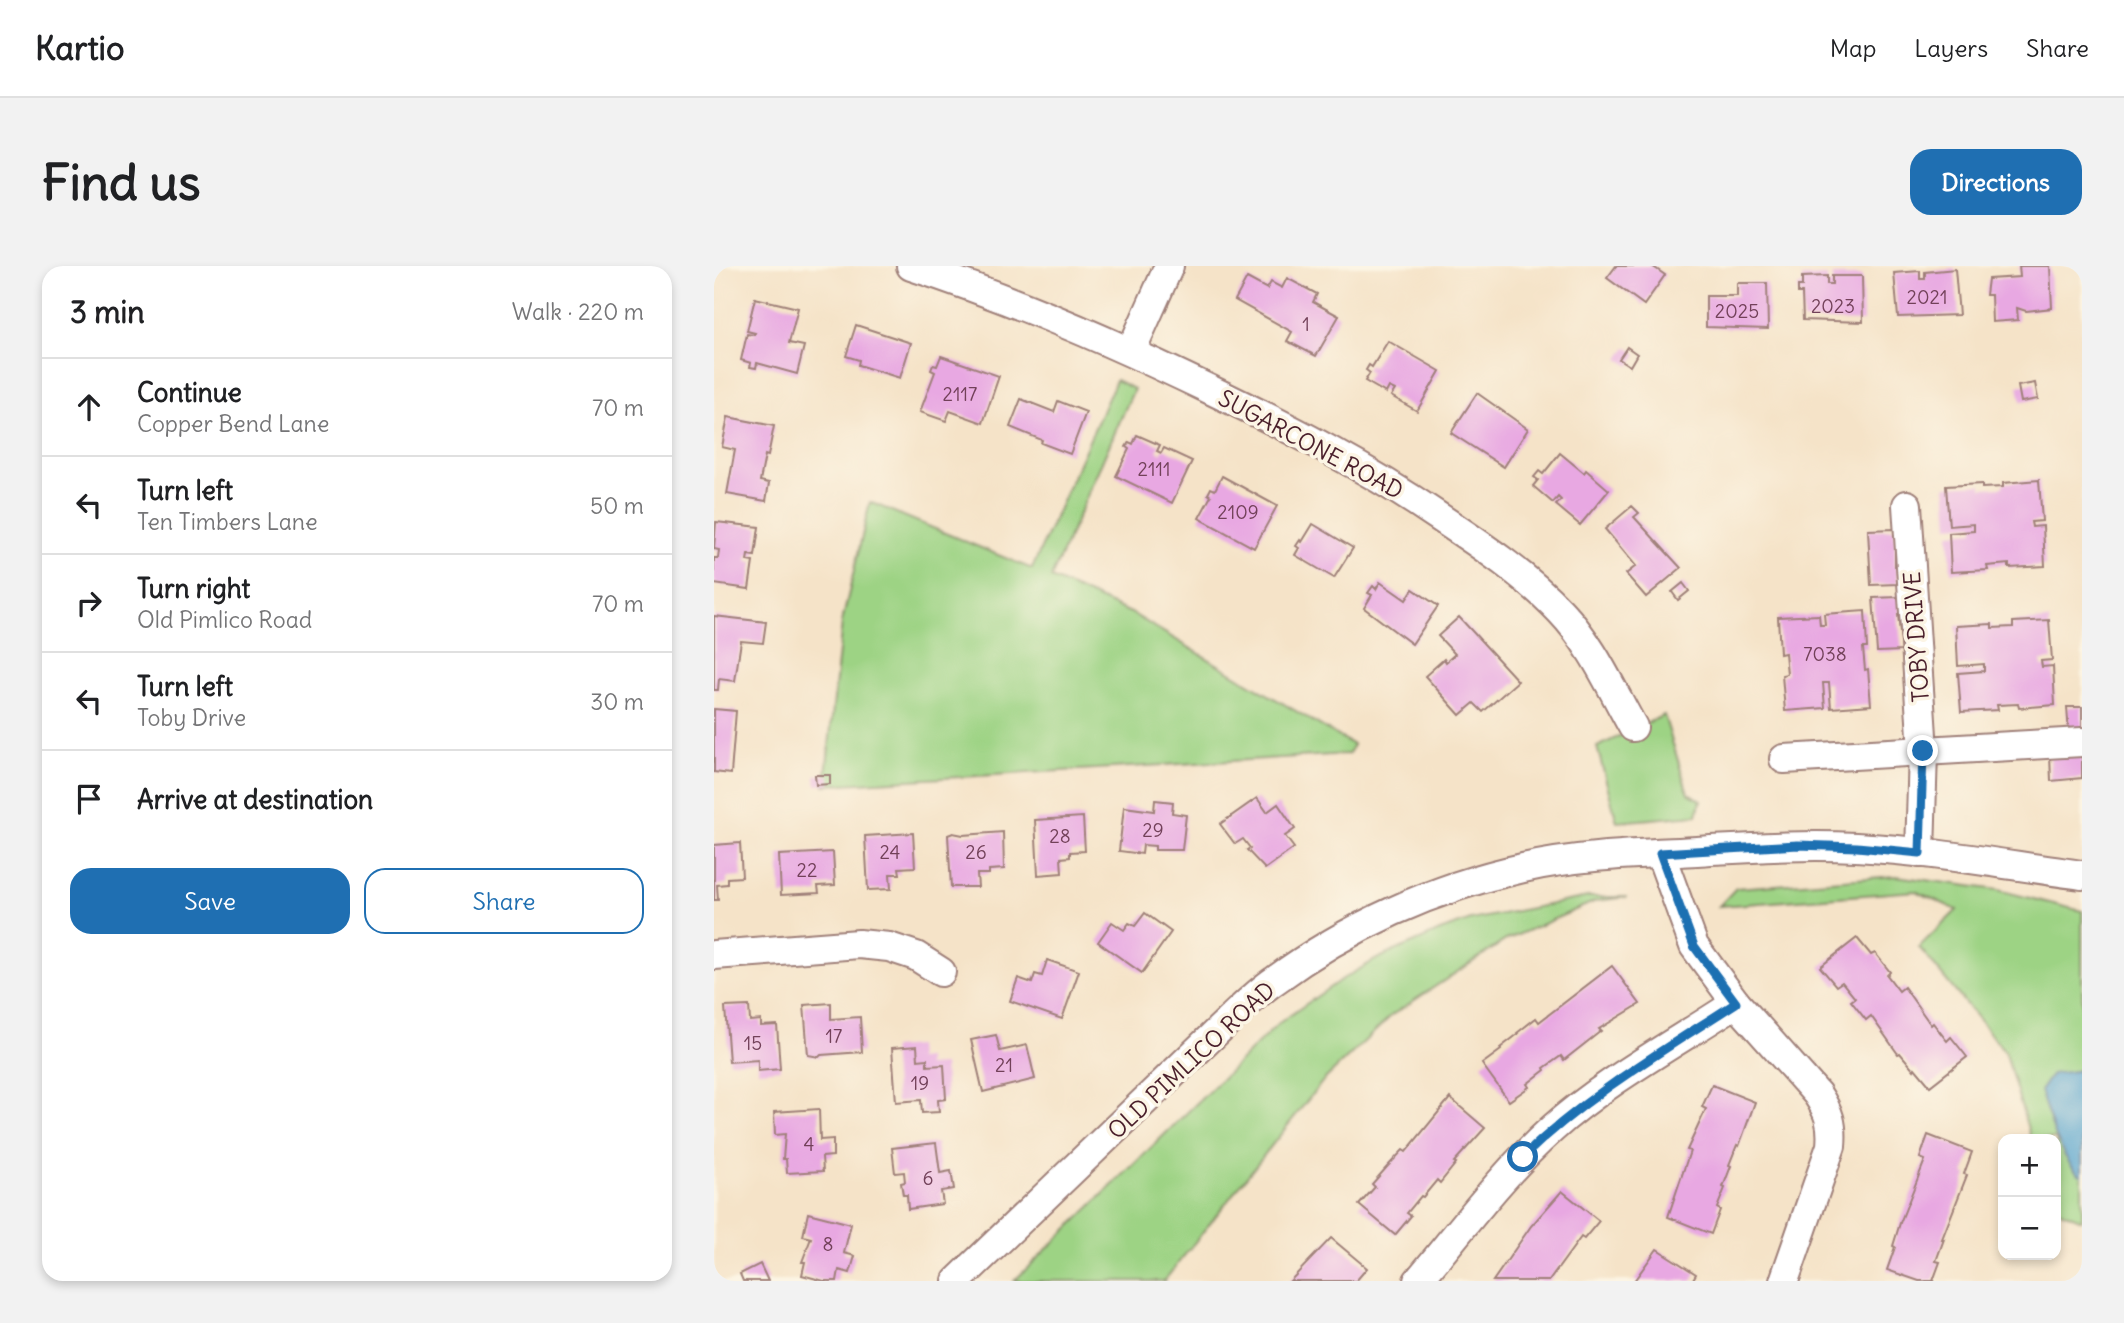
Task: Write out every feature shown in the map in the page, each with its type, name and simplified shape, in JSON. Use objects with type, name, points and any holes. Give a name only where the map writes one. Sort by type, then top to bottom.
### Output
[{"type":"street","name":"SUGARCONE ROAD","points":[[911,266],[1024,307],[1131,351],[1304,434],[1404,493],[1520,574],[1561,613],[1592,652],[1633,727]]},
{"type":"street","points":[[1131,351],[1169,266]]},
{"type":"street","name":"TOBY DRIVE","points":[[1907,505],[1923,751],[1920,853]]},
{"type":"street","points":[[1784,759],[2082,742]]},
{"type":"street","name":"OLD PIMLICO ROAD","points":[[957,1281],[1230,1019],[1273,982],[1364,926],[1416,902],[1465,884],[1578,859],[1798,845],[1920,853],[2082,875]]},
{"type":"street","points":[[1660,853],[1694,946],[1736,1003],[1817,1094],[1828,1111],[1833,1127],[1831,1146],[1784,1281]]},
{"type":"street","points":[[714,955],[859,944],[889,947],[916,956],[940,972]]},
{"type":"street","points":[[1418,1281],[1523,1157],[1553,1128],[1600,1092],[1736,1003]]},
{"type":"green space","points":[[1116,380],[1134,389],[1051,578],[1131,613],[1353,745],[1349,754],[825,785],[842,622],[870,502],[1032,569]]},
{"type":"green space","points":[[1664,715],[1688,793],[1701,800],[1697,815],[1617,822],[1597,747]]},
{"type":"green space","points":[[1896,876],[1998,890],[2082,911],[2082,1220],[2061,1211],[2061,1134],[2030,1134],[2005,1052],[1919,947],[1957,910],[1916,891],[1719,906],[1736,888]]},
{"type":"green space","points":[[1588,897],[1627,897],[1596,901],[1506,940],[1392,1015],[1323,1081],[1164,1281],[1014,1281],[1279,1023],[1339,981],[1377,959],[1471,920]]},
{"type":"water","points":[[2082,1070],[2082,1176],[2074,1170],[2062,1149],[2061,1134],[2055,1134],[2040,1091],[2052,1074]]},
{"type":"building","points":[[1616,266],[1652,266],[1665,275],[1644,305],[1607,278]]},
{"type":"building","points":[[2019,266],[2050,266],[2052,308],[2026,311],[2017,308],[2018,320],[1992,322],[1991,295],[1986,295],[1988,279],[2020,277]]},
{"type":"building","points":[[1955,269],[1959,315],[1898,317],[1894,273],[1920,271],[1920,279],[1925,279],[1925,272]]},
{"type":"building","points":[[1827,276],[1827,284],[1832,284],[1832,276],[1862,276],[1863,322],[1803,320],[1802,293],[1798,293],[1798,286],[1802,286],[1802,277]]},
{"type":"building","points":[[1247,278],[1267,289],[1271,282],[1282,288],[1287,278],[1317,294],[1313,302],[1339,316],[1316,356],[1287,341],[1292,332],[1235,300]]},
{"type":"building","points":[[1737,283],[1767,283],[1768,329],[1706,327],[1706,296],[1737,296]]},
{"type":"building","points":[[755,298],[798,308],[789,343],[804,346],[797,374],[757,363],[756,368],[750,367],[751,363],[741,360],[747,334],[755,333],[747,331]]},
{"type":"building","points":[[856,325],[911,343],[900,378],[858,365],[859,360],[846,356]]},
{"type":"building","points":[[1388,341],[1440,371],[1417,411],[1391,396],[1395,390],[1389,387],[1386,393],[1365,381],[1370,373],[1366,370],[1369,365],[1372,367]]},
{"type":"building","points":[[1627,347],[1637,354],[1630,366],[1619,359]]},
{"type":"building","points":[[941,356],[999,376],[983,423],[950,411],[946,421],[920,412],[935,372],[931,370],[933,365],[937,366]]},
{"type":"building","points":[[2035,383],[2038,399],[2021,402],[2018,386]]},
{"type":"building","points":[[1477,393],[1528,429],[1504,467],[1451,433]]},
{"type":"building","points":[[1021,399],[1054,412],[1058,401],[1086,412],[1070,454],[1010,427]]},
{"type":"building","points":[[728,417],[774,426],[760,481],[769,483],[766,501],[727,494],[735,450],[722,447]]},
{"type":"building","points":[[1137,435],[1160,445],[1157,451],[1161,453],[1164,448],[1192,461],[1172,503],[1116,476],[1129,449],[1126,447],[1129,442],[1133,444]]},
{"type":"building","points":[[1560,453],[1584,473],[1586,470],[1609,490],[1580,525],[1556,505],[1561,500],[1558,497],[1553,503],[1533,486],[1538,480],[1534,477],[1539,471],[1543,474]]},
{"type":"building","points":[[1222,476],[1277,506],[1254,548],[1199,518],[1211,496],[1208,494],[1211,488],[1215,490]]},
{"type":"building","points":[[2039,480],[2042,521],[2031,522],[2032,527],[2043,526],[2045,566],[2009,568],[2009,564],[1987,566],[1988,570],[1951,572],[1949,533],[1974,531],[1974,524],[1949,526],[1946,486],[1982,484],[1982,488],[2003,487],[2003,483]]},
{"type":"building","points":[[1632,506],[1639,513],[1634,517],[1681,568],[1646,597],[1626,574],[1636,566],[1605,529]]},
{"type":"building","points":[[716,522],[759,527],[755,556],[748,555],[747,561],[753,562],[749,589],[714,584],[714,558],[718,558],[719,550],[714,549]]},
{"type":"building","points":[[1313,524],[1353,548],[1334,578],[1295,555],[1299,548],[1296,546],[1300,540],[1302,542]]},
{"type":"building","points":[[1895,529],[1898,584],[1871,585],[1868,530]]},
{"type":"building","points":[[1380,582],[1406,600],[1413,589],[1438,606],[1412,644],[1364,608],[1372,595],[1368,593],[1373,586],[1376,589]]},
{"type":"building","points":[[1683,583],[1689,591],[1678,600],[1672,592]]},
{"type":"building","points":[[1899,597],[1902,651],[1877,652],[1873,598]]},
{"type":"building","points":[[1865,611],[1867,648],[1863,648],[1871,705],[1831,708],[1829,683],[1823,683],[1825,708],[1785,711],[1782,675],[1787,674],[1785,653],[1780,654],[1778,617],[1819,615],[1820,625],[1825,625],[1824,614]]},
{"type":"building","points":[[714,616],[766,622],[763,643],[741,641],[735,681],[719,679],[718,690],[714,690]]},
{"type":"building","points":[[1459,617],[1518,681],[1483,712],[1474,703],[1460,715],[1425,676],[1444,659],[1446,662],[1455,654],[1438,636]]},
{"type":"building","points":[[2049,620],[2052,660],[2041,661],[2042,667],[2053,666],[2055,705],[2019,708],[2018,704],[1997,705],[1998,710],[1961,712],[1958,673],[1984,671],[1984,664],[1958,666],[1956,626],[1992,624],[1992,628],[2013,627],[2013,622]]},
{"type":"building","points":[[2067,707],[2082,707],[2082,733],[2069,734]]},
{"type":"building","points":[[714,709],[736,711],[731,774],[714,772]]},
{"type":"building","points":[[2082,754],[2082,778],[2051,781],[2050,755]]},
{"type":"building","points":[[815,775],[830,775],[830,784],[816,785]]},
{"type":"building","points":[[1257,798],[1267,812],[1278,804],[1295,829],[1285,836],[1294,848],[1265,869],[1247,850],[1250,848],[1243,839],[1235,844],[1220,824]]},
{"type":"building","points":[[1155,800],[1173,802],[1172,813],[1186,815],[1182,850],[1155,850],[1155,846],[1143,845],[1142,854],[1119,851],[1124,807],[1154,811]]},
{"type":"building","points":[[1083,817],[1085,851],[1070,852],[1070,857],[1061,858],[1062,873],[1038,875],[1035,820]]},
{"type":"building","points":[[1003,832],[1004,869],[989,870],[989,874],[977,874],[978,887],[951,887],[948,835]]},
{"type":"building","points":[[913,833],[915,867],[899,868],[900,874],[890,874],[891,889],[868,890],[865,836]]},
{"type":"building","points":[[740,843],[742,877],[727,878],[727,884],[717,885],[718,900],[714,900],[714,845]]},
{"type":"building","points":[[833,852],[835,885],[818,886],[819,893],[781,895],[779,855]]},
{"type":"building","points":[[1145,913],[1171,932],[1142,973],[1098,942],[1112,922],[1124,930],[1129,923],[1135,926]]},
{"type":"building","points":[[1857,938],[1871,955],[1875,953],[1890,972],[1887,975],[1899,991],[1904,987],[1931,1025],[1933,1023],[1947,1041],[1951,1037],[1967,1057],[1930,1086],[1900,1053],[1898,1054],[1871,1016],[1866,1020],[1851,1001],[1855,998],[1842,982],[1836,986],[1820,967]]},
{"type":"building","points":[[1047,960],[1079,971],[1062,1019],[1010,1001],[1018,978],[1032,983],[1035,974],[1042,976]]},
{"type":"building","points":[[1612,966],[1640,1004],[1599,1029],[1601,1031],[1564,1060],[1561,1056],[1544,1068],[1545,1070],[1527,1084],[1529,1087],[1509,1101],[1482,1064],[1536,1018],[1539,1022]]},
{"type":"building","points":[[831,1003],[831,1019],[860,1017],[862,1052],[819,1057],[808,1055],[804,1005]]},
{"type":"building","points":[[749,1006],[750,1021],[761,1020],[761,1026],[777,1025],[780,1069],[758,1071],[758,1060],[729,1062],[725,1007]]},
{"type":"building","points":[[996,1035],[1000,1051],[1027,1045],[1035,1079],[983,1092],[971,1040]]},
{"type":"building","points":[[917,1046],[918,1060],[927,1059],[927,1066],[944,1065],[946,1099],[938,1100],[939,1112],[922,1113],[921,1100],[896,1102],[892,1048]]},
{"type":"building","points":[[1712,1085],[1755,1102],[1729,1165],[1731,1166],[1723,1187],[1725,1188],[1717,1208],[1720,1210],[1711,1234],[1668,1217],[1690,1151],[1687,1150],[1706,1109],[1702,1107]]},
{"type":"building","points":[[1450,1098],[1485,1128],[1454,1162],[1456,1163],[1440,1183],[1437,1180],[1423,1197],[1421,1196],[1407,1213],[1411,1216],[1395,1235],[1359,1205],[1375,1187],[1372,1184],[1403,1150],[1406,1152]]},
{"type":"building","points":[[819,1109],[820,1140],[833,1139],[833,1156],[822,1157],[823,1171],[787,1173],[786,1159],[783,1159],[785,1134],[775,1135],[774,1112]]},
{"type":"building","points":[[1928,1135],[1972,1152],[1964,1174],[1967,1175],[1942,1239],[1936,1261],[1940,1262],[1933,1281],[1919,1281],[1887,1270],[1900,1223],[1925,1160],[1920,1158]]},
{"type":"building","points":[[936,1143],[940,1173],[951,1171],[954,1189],[941,1191],[943,1204],[908,1209],[907,1195],[903,1195],[901,1183],[905,1182],[904,1172],[895,1173],[892,1148]]},
{"type":"building","points":[[1562,1191],[1599,1221],[1584,1239],[1581,1237],[1549,1281],[1493,1281],[1531,1226]]},
{"type":"building","points":[[808,1213],[851,1224],[844,1253],[855,1256],[850,1273],[839,1270],[837,1281],[824,1281],[802,1275],[805,1262],[802,1262],[811,1238],[803,1236]]},
{"type":"building","points":[[1331,1238],[1367,1268],[1356,1281],[1290,1281]]},
{"type":"building","points":[[1657,1249],[1696,1274],[1692,1281],[1634,1281]]},
{"type":"building","points":[[760,1264],[768,1281],[743,1281],[740,1274]]},
{"type":"route","points":[[1523,1157],[1553,1128],[1600,1092],[1736,1003],[1694,946],[1660,853],[1798,845],[1920,853],[1923,751]]}]
